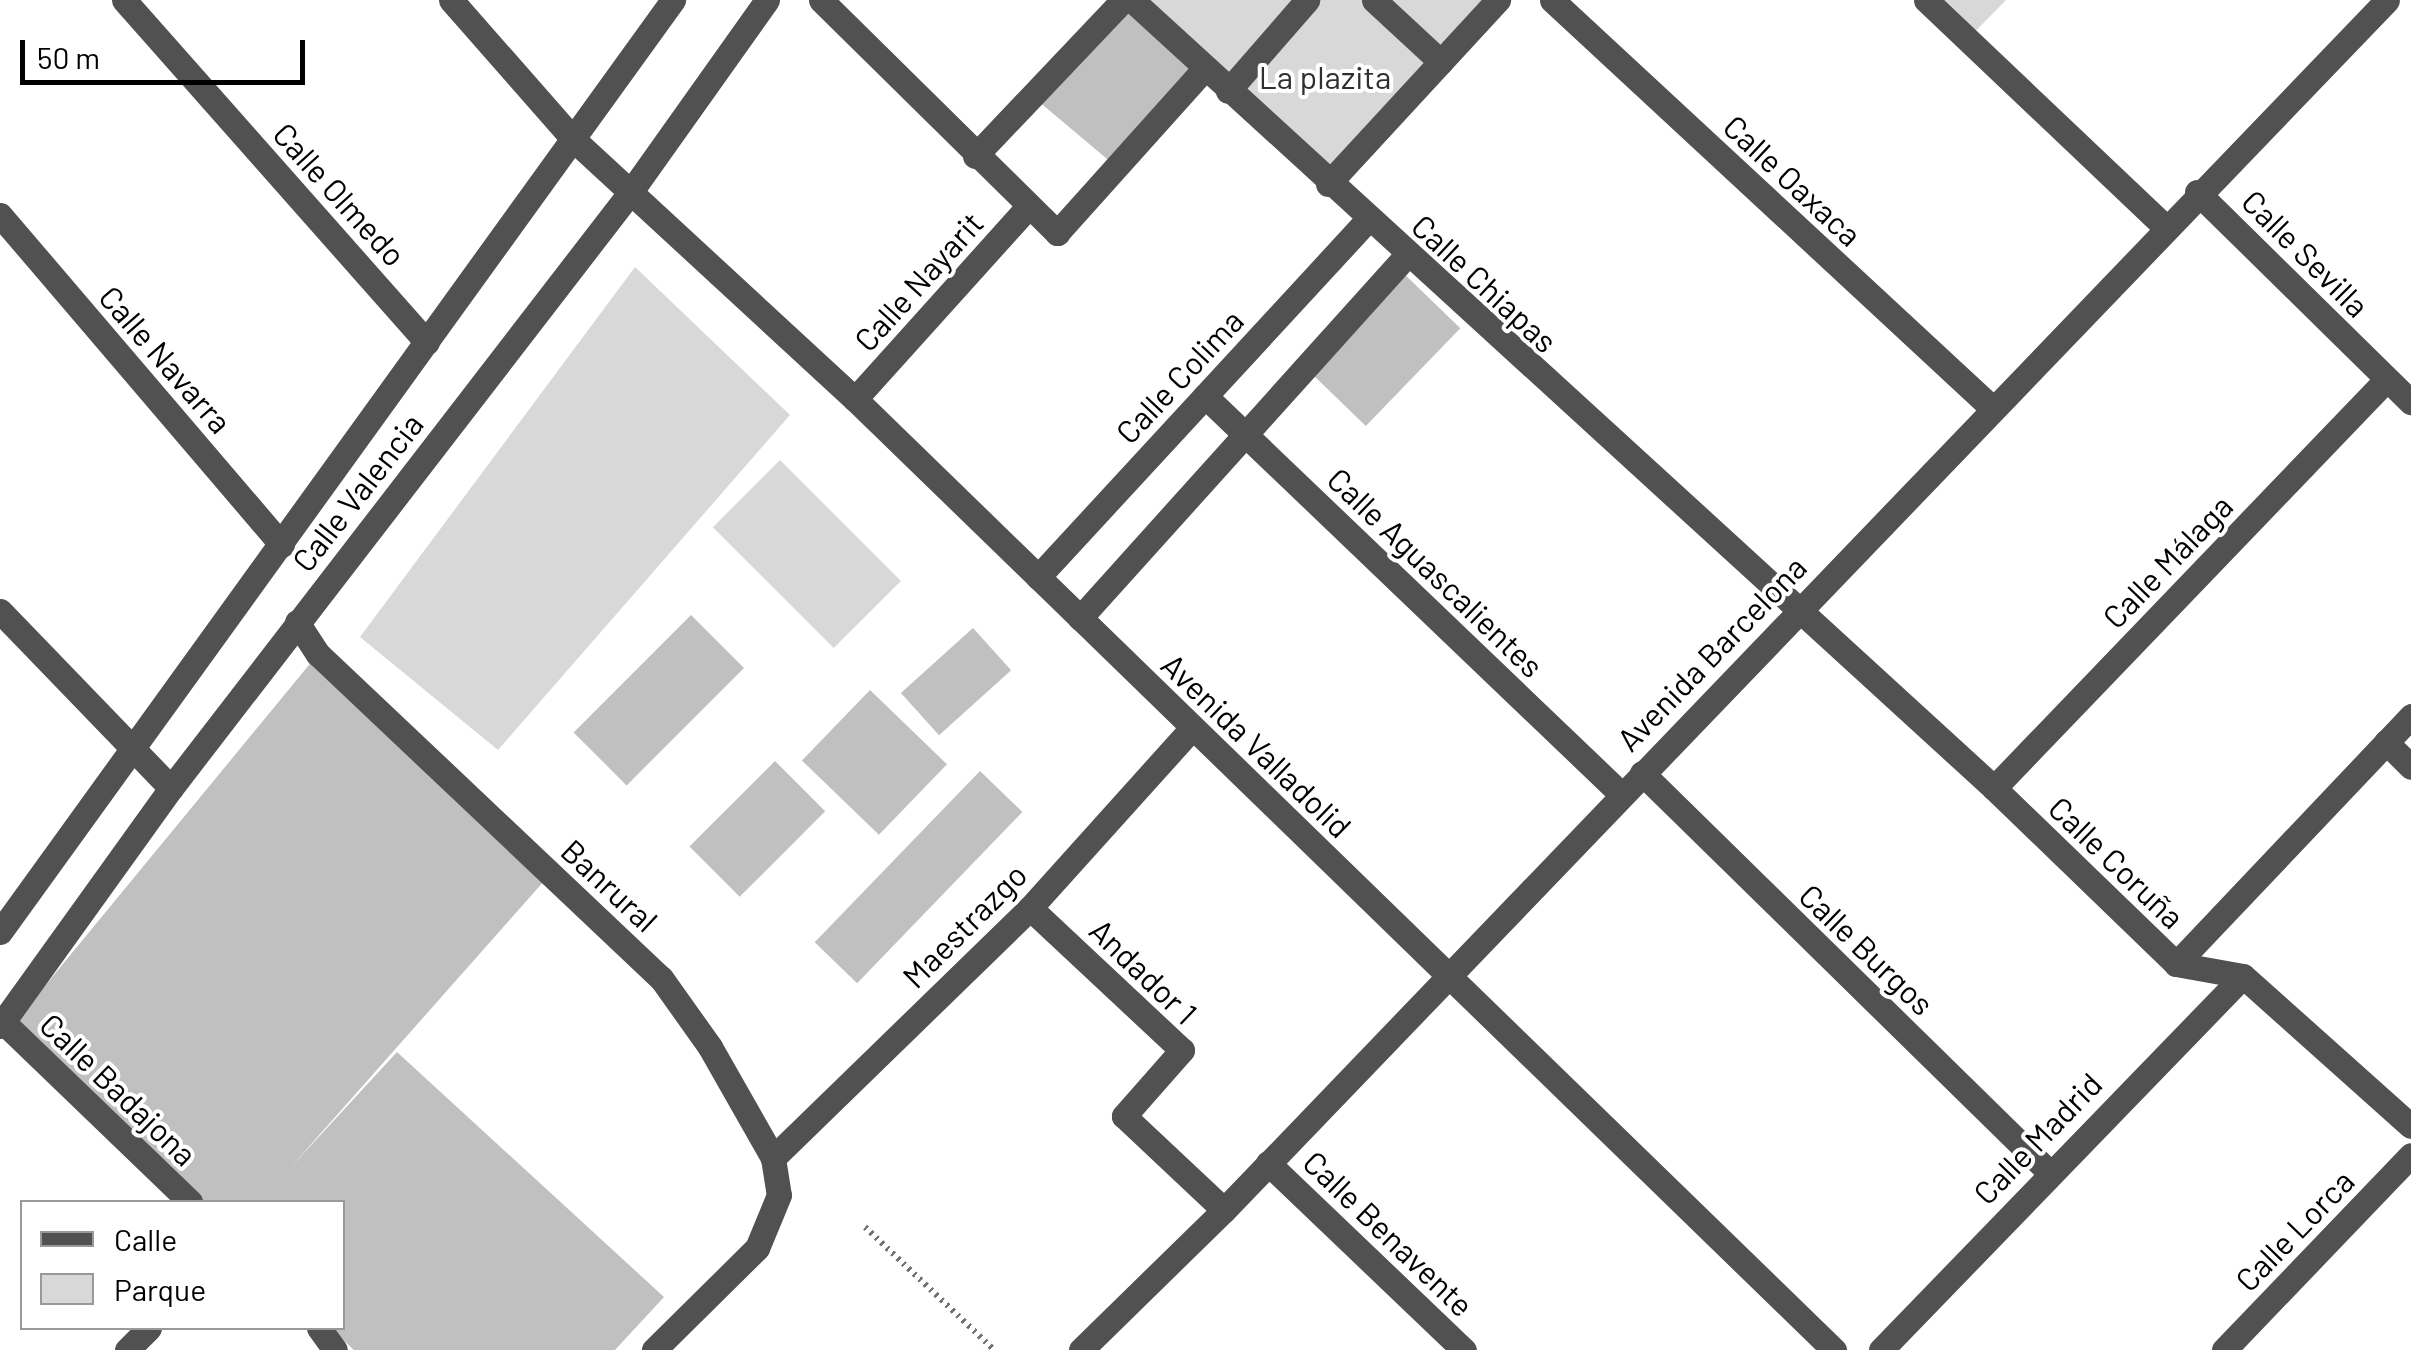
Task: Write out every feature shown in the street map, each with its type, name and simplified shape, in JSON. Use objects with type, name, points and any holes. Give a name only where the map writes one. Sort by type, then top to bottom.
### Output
[{"type":"street","name":"Calle Olmedo","points":[[124,0],[427,342]]},
{"type":"street","name":"Avenida Valladolid","points":[[452,0],[572,139],[632,190],[855,399],[1448,975],[1818,1345]]},
{"type":"street","name":"Calle Valencia","points":[[0,932],[133,753],[673,0]]},
{"type":"street","name":"Calle Valencia","points":[[1,1022],[171,788],[632,190],[767,0]]},
{"type":"street","points":[[821,0],[1057,234],[1205,68]]},
{"type":"street","points":[[975,156],[1123,0]]},
{"type":"street","name":"Calle Chiapas","points":[[1132,0],[1795,612]]},
{"type":"street","points":[[1228,91],[1307,0]]},
{"type":"street","points":[[1374,0],[1441,62]]},
{"type":"street","points":[[1328,184],[1498,0]]},
{"type":"street","name":"Calle Oaxaca","points":[[1552,0],[1991,407]]},
{"type":"street","points":[[1926,0],[2164,227]]},
{"type":"street","name":"Avenida Barcelona","points":[[1081,1350],[1224,1210],[2197,192],[2387,0]]},
{"type":"street","name":"Calle Sevilla","points":[[2197,192],[2411,402]]},
{"type":"street","name":"Calle Nayarit","points":[[855,399],[1029,206]]},
{"type":"street","name":"Calle Navarra","points":[[0,215],[282,544]]},
{"type":"street","name":"Calle Colima","points":[[1038,577],[1368,220]]},
{"type":"street","points":[[1080,618],[1406,255]]},
{"type":"street","name":"Calle Málaga","points":[[1994,788],[2387,379]]},
{"type":"street","name":"Calle Aguascalientes","points":[[1205,396],[1621,794]]},
{"type":"street","points":[[0,612],[171,788]]},
{"type":"street","name":"Calle Coruña","points":[[1795,612],[1994,788],[2176,964],[2243,976]]},
{"type":"street","name":"Banrural","points":[[297,622],[318,654],[661,978],[710,1048],[773,1158],[780,1195],[757,1248],[654,1350]]},
{"type":"street","points":[[2176,964],[2411,716]]},
{"type":"street","name":"Maestrazgo","points":[[773,1158],[1030,908],[1192,728]]},
{"type":"street","points":[[2386,742],[2411,767]]},
{"type":"street","name":"Calle Burgos","points":[[1642,773],[2048,1171]]},
{"type":"street","name":"Andador 1","points":[[1030,908],[1182,1050],[1124,1116],[1224,1210]]},
{"type":"street","points":[[2243,976],[2411,1126]]},
{"type":"street","name":"Calle Madrid","points":[[1881,1350],[2048,1171],[2243,976]]},
{"type":"street","name":"Calle Badajona","points":[[1,1022],[188,1200]]},
{"type":"street","name":"Calle Lorca","points":[[2224,1350],[2411,1154]]},
{"type":"street","name":"Calle Benavente","points":[[1268,1162],[1463,1349]]},
{"type":"street","points":[[127,1350],[146,1330]]},
{"type":"path","points":[[866,1227],[994,1350]]},
{"type":"green space","name":"La plazita","points":[[1132,0],[1503,0],[1328,184]]},
{"type":"green space","points":[[1927,0],[2006,0],[1967,40]]},
{"type":"green space","points":[[635,267],[790,415],[498,750],[360,637]]},
{"type":"green space","points":[[780,460],[901,581],[834,648],[713,527]]},
{"type":"building","points":[[1123,0],[1205,69],[1120,170],[1038,101]]},
{"type":"building","points":[[1397,267],[1460,328],[1366,426],[1303,365]]},
{"type":"building","points":[[691,615],[744,668],[627,785],[574,732]]},
{"type":"building","points":[[973,628],[1011,670],[939,735],[901,693]]},
{"type":"building","points":[[318,654],[545,880],[290,1168],[397,1052],[664,1297],[615,1350],[354,1350],[332,1330],[345,1330],[345,1200],[198,1200],[16,1021]]},
{"type":"building","points":[[870,690],[947,764],[879,835],[802,760]]},
{"type":"building","points":[[775,761],[825,811],[740,897],[689,847]]},
{"type":"building","points":[[980,771],[1022,812],[857,983],[815,942]]}]
